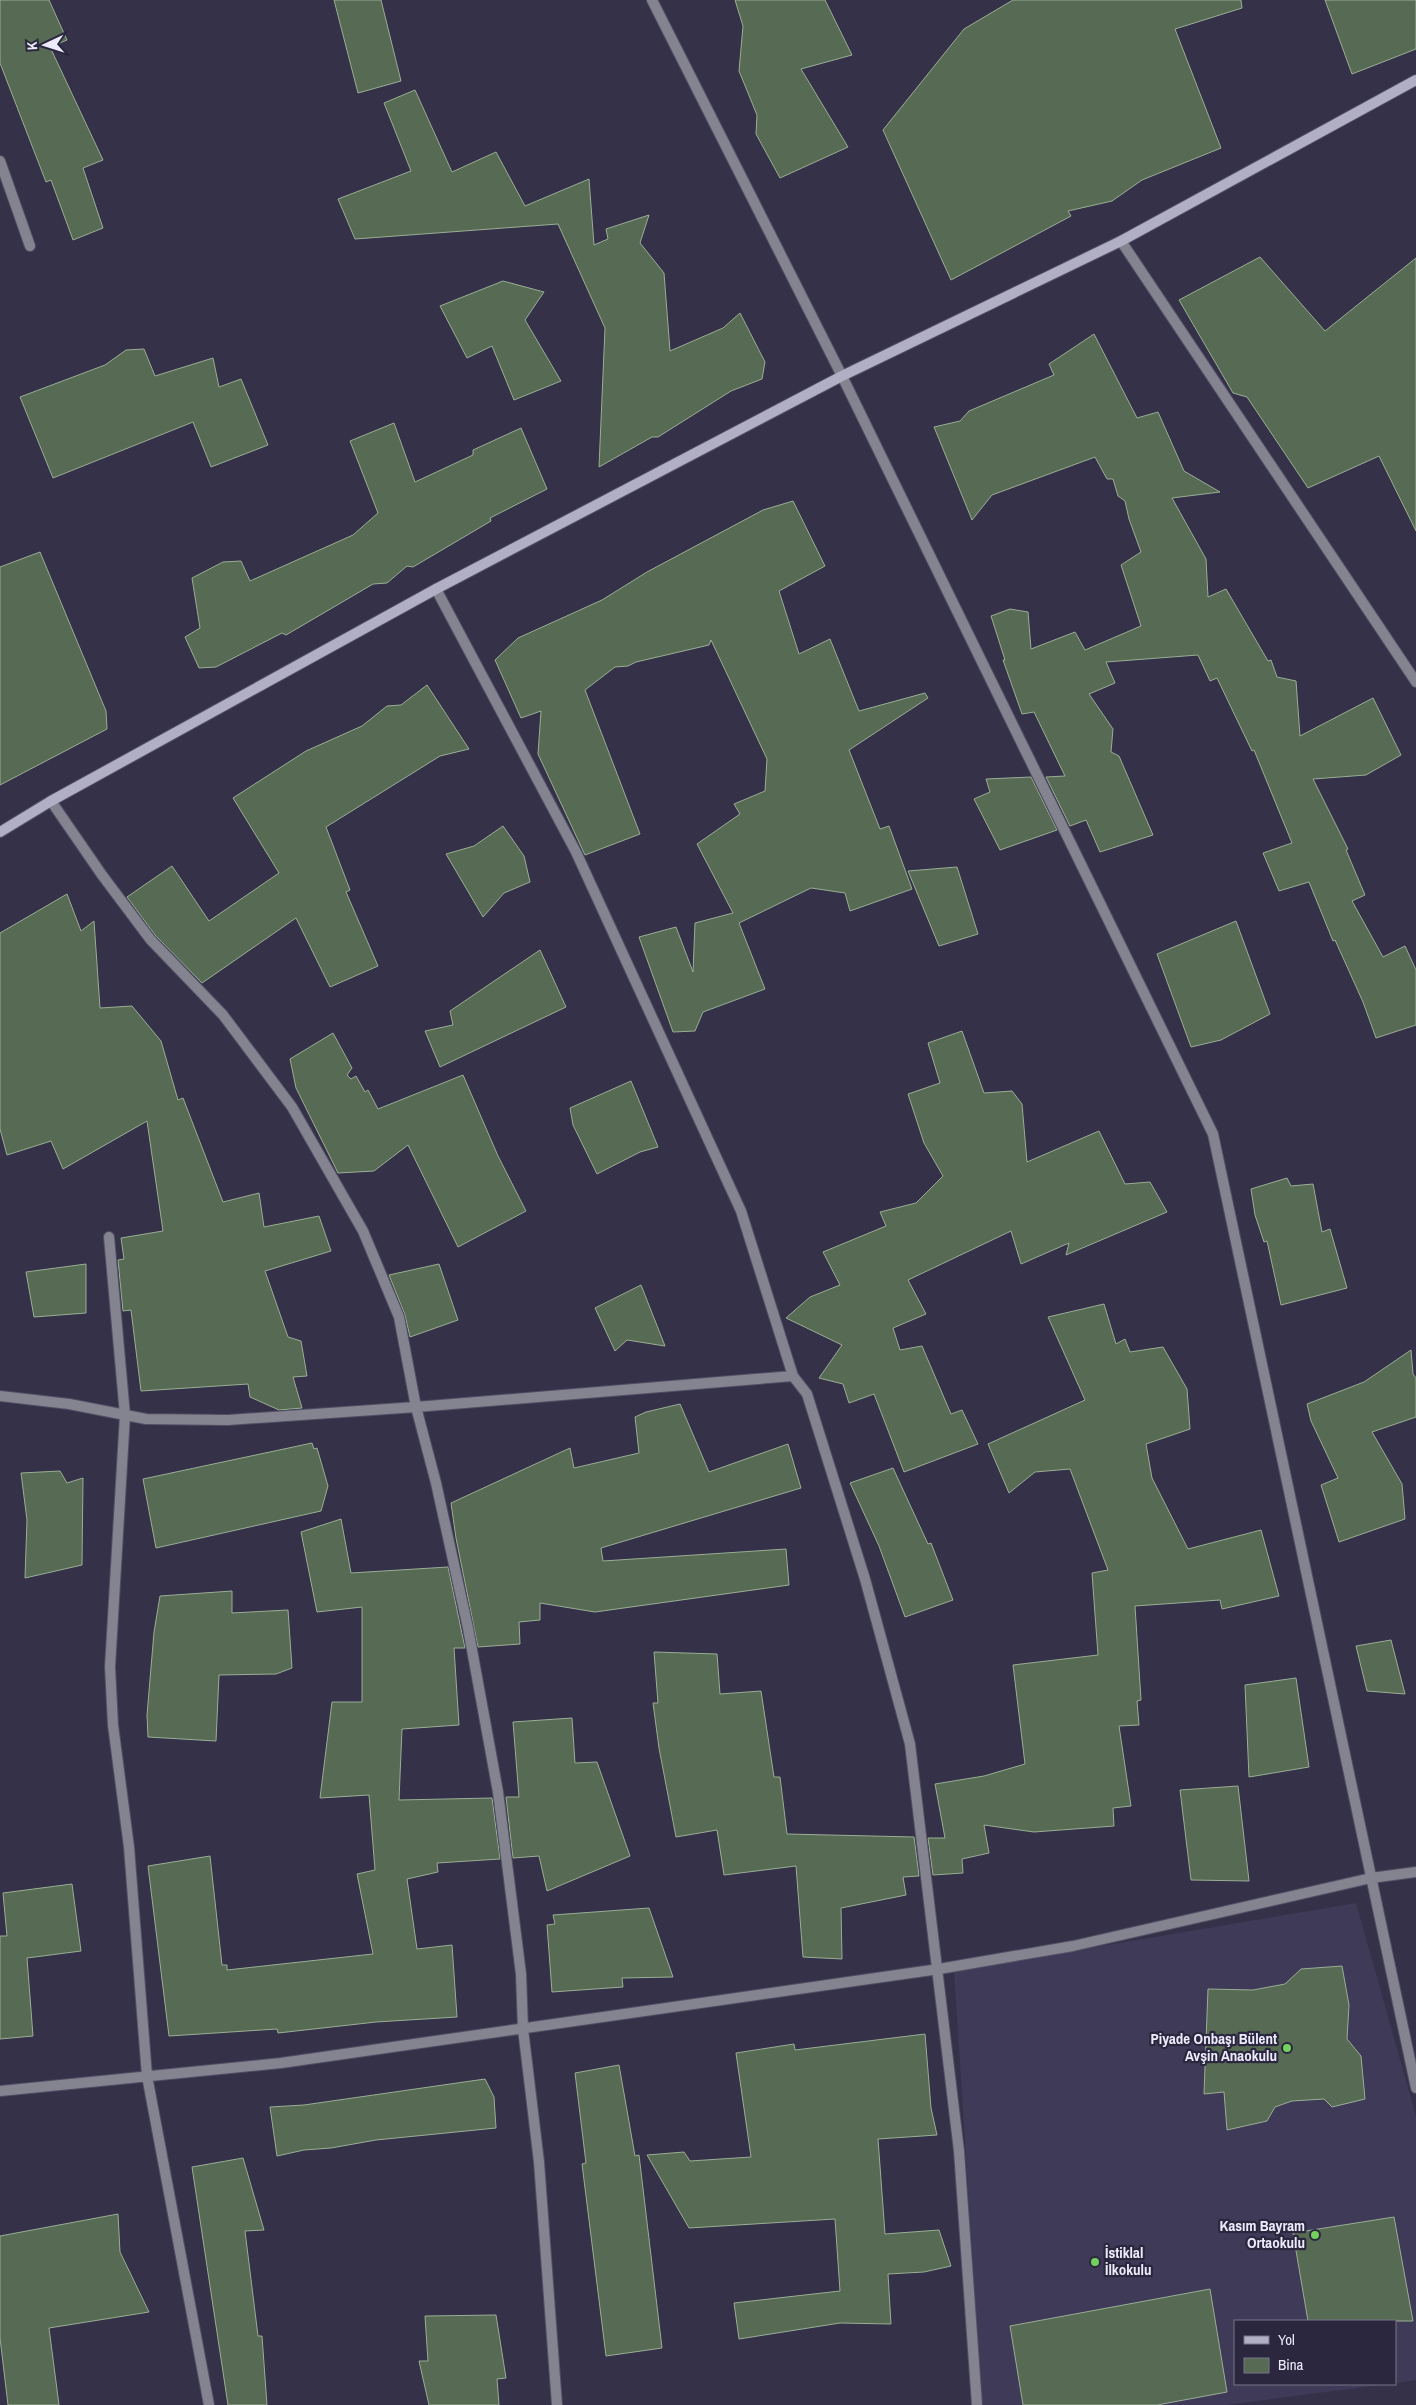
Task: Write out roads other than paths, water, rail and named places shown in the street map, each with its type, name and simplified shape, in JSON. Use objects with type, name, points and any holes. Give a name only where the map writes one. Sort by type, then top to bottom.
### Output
[{"type":"street","points":[[652,0],[842,376],[1214,1134],[1416,2088]]},
{"type":"street","points":[[0,832],[51,801],[436,589],[842,376],[1121,241],[1416,80]]},
{"type":"street","points":[[0,161],[30,246]]},
{"type":"street","points":[[1121,241],[1416,682]]},
{"type":"street","points":[[436,589],[576,852],[741,1211],[794,1376],[807,1394],[865,1579],[910,1744],[939,1969],[959,2151],[977,2405]]},
{"type":"street","points":[[51,801],[102,875],[150,939],[223,1015],[292,1107],[363,1231],[398,1317],[416,1407],[436,1483],[468,1628],[498,1792],[521,1974],[523,2029],[539,2162],[557,2405]]},
{"type":"street","points":[[108,1237],[125,1415],[110,1667],[113,1725],[129,1847],[147,2076],[210,2405]]},
{"type":"street","points":[[0,1396],[69,1404],[146,1419],[228,1420],[416,1407],[794,1376]]},
{"type":"street","points":[[0,2091],[281,2063],[939,1969],[1073,1946],[1371,1878],[1416,1872]]},
{"type":"place","name":"Piyade Onbaşı Bülent Avşin Anaokulu","points":[[1287,2048]]},
{"type":"place","name":"Kasım Bayram Ortaokulu","points":[[1315,2235]]},
{"type":"place","name":"İstiklal İlkokulu","points":[[1095,2262]]}]
